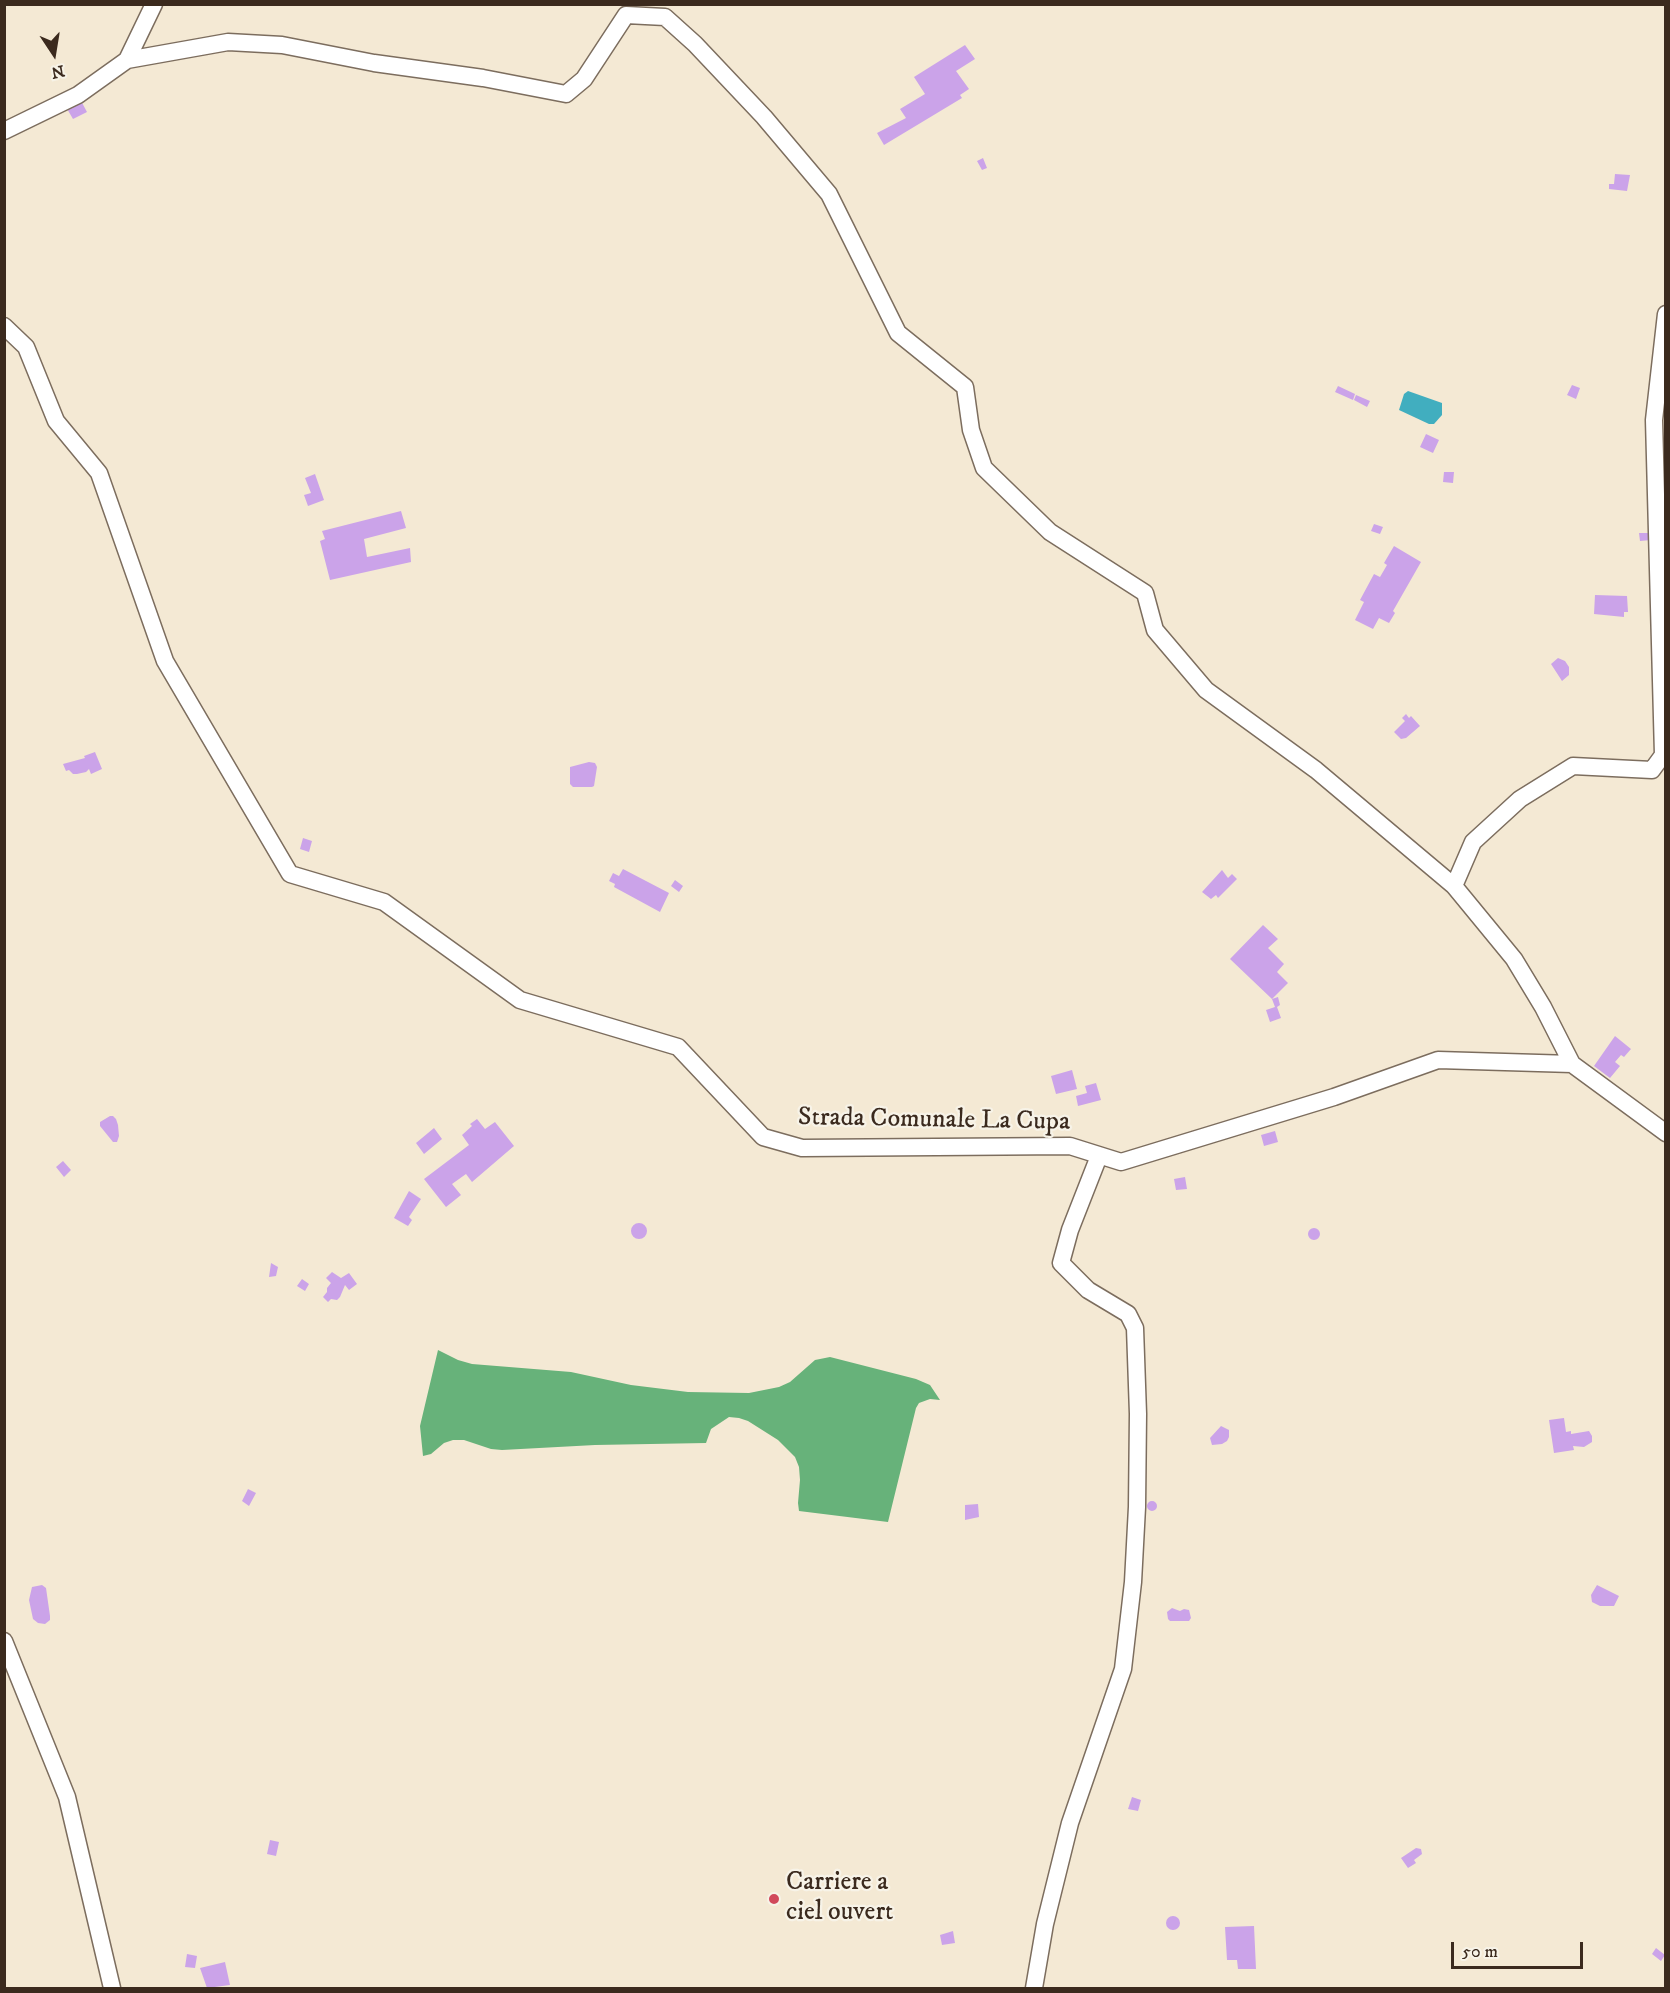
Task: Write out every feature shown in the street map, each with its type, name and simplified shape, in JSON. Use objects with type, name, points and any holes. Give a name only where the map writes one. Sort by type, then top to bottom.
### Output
[{"type":"street","points":[[127,60],[154,4]]},
{"type":"street","points":[[4,131],[78,95],[127,60],[228,42],[282,45],[374,63],[483,78],[566,94],[584,79],[626,15],[665,17],[695,44],[765,117],[829,194],[898,333],[965,387],[971,430],[984,468],[1050,532],[1145,593],[1155,630],[1206,690],[1316,770],[1454,886],[1514,959],[1543,1007],[1572,1064],[1665,1133]]},
{"type":"street","points":[[1454,886],[1473,842],[1520,799],[1573,766],[1652,770],[1663,755],[1654,420],[1665,314]]},
{"type":"street","name":"Strada Comunale La Cupa","points":[[4,326],[26,346],[56,421],[99,473],[165,662],[290,874],[384,902],[520,1000],[678,1047],[763,1137],[802,1148],[1070,1146],[1121,1162],[1334,1097],[1438,1060],[1572,1064]]},
{"type":"street","points":[[1034,1989],[1045,1924],[1070,1823],[1123,1669],[1133,1582],[1138,1437],[1135,1328],[1128,1314],[1088,1290],[1061,1263],[1070,1230],[1099,1156]]},
{"type":"street","points":[[4,1641],[67,1797],[112,1989]]},
{"type":"green space","points":[[438,1350],[472,1364],[571,1372],[631,1385],[688,1392],[749,1393],[779,1387],[790,1382],[815,1360],[830,1357],[916,1379],[930,1385],[940,1400],[930,1399],[919,1403],[916,1408],[888,1522],[799,1511],[800,1480],[795,1457],[778,1440],[748,1421],[739,1418],[729,1417],[711,1429],[706,1443],[595,1445],[502,1450],[491,1449],[464,1440],[453,1440],[444,1443],[431,1454],[423,1456],[420,1426]]},
{"type":"water","points":[[1408,391],[1442,403],[1442,415],[1434,424],[1429,424],[1399,410],[1404,394]]},
{"type":"building","points":[[965,45],[975,59],[956,71],[969,89],[960,95],[962,98],[884,145],[877,133],[906,118],[900,109],[925,94],[914,77]]},
{"type":"building","points":[[80,99],[87,112],[73,119],[66,107]]},
{"type":"building","points":[[983,158],[987,168],[982,170],[977,161]]},
{"type":"building","points":[[1615,174],[1630,175],[1627,191],[1609,189],[1609,184],[1614,184]]},
{"type":"building","points":[[1572,385],[1580,388],[1576,399],[1567,395]]},
{"type":"building","points":[[1338,386],[1355,394],[1353,400],[1335,392]]},
{"type":"building","points":[[1356,395],[1370,401],[1367,407],[1354,400]]},
{"type":"building","points":[[1426,434],[1439,440],[1433,453],[1420,447]]},
{"type":"building","points":[[1444,472],[1454,472],[1453,483],[1443,482]]},
{"type":"building","points":[[315,474],[324,500],[308,506],[304,495],[311,493],[305,478]]},
{"type":"building","points":[[401,511],[406,528],[364,539],[367,557],[410,548],[411,562],[330,580],[320,541],[325,539],[322,531]]},
{"type":"building","points":[[1374,524],[1383,527],[1380,534],[1371,531]]},
{"type":"building","points":[[1639,533],[1650,533],[1651,540],[1640,541]]},
{"type":"building","points":[[1394,546],[1421,562],[1393,611],[1395,613],[1389,623],[1379,618],[1373,629],[1355,620],[1364,602],[1360,600],[1374,574],[1380,577],[1387,565],[1384,563]]},
{"type":"building","points":[[1595,595],[1627,596],[1628,612],[1624,612],[1624,617],[1594,614]]},
{"type":"building","points":[[1558,658],[1565,661],[1569,667],[1569,675],[1562,681],[1551,664]]},
{"type":"building","points":[[1406,714],[1420,726],[1406,738],[1401,739],[1394,732],[1405,721],[1402,718]]},
{"type":"building","points":[[95,752],[102,769],[91,774],[89,769],[77,774],[66,771],[63,764],[85,758],[84,756]]},
{"type":"building","points":[[589,762],[595,763],[597,767],[594,786],[573,787],[570,784],[570,767]]},
{"type":"building","points":[[303,838],[312,841],[309,852],[300,849]]},
{"type":"building","points":[[623,869],[669,893],[660,912],[614,887],[615,884],[609,881],[613,873],[619,876]]},
{"type":"building","points":[[1222,870],[1228,878],[1232,874],[1237,879],[1218,898],[1216,895],[1211,899],[1202,892]]},
{"type":"building","points":[[675,880],[683,886],[679,892],[671,886]]},
{"type":"building","points":[[1263,925],[1278,939],[1268,948],[1284,964],[1277,972],[1288,983],[1272,999],[1230,959]]},
{"type":"building","points":[[1278,997],[1280,1005],[1277,1007],[1281,1018],[1270,1022],[1266,1010],[1275,1007],[1272,999]]},
{"type":"building","points":[[1615,1036],[1631,1049],[1615,1062],[1620,1066],[1610,1078],[1594,1066]]},
{"type":"building","points":[[1072,1070],[1077,1089],[1056,1094],[1051,1076]]},
{"type":"building","points":[[1096,1083],[1101,1100],[1078,1106],[1076,1096],[1087,1093],[1085,1086]]},
{"type":"building","points":[[110,1116],[116,1119],[118,1125],[117,1142],[113,1142],[100,1126],[100,1122]]},
{"type":"building","points":[[477,1119],[485,1129],[495,1122],[514,1146],[472,1182],[466,1174],[452,1184],[461,1195],[446,1207],[424,1179],[469,1145],[462,1135]]},
{"type":"building","points":[[434,1128],[442,1139],[424,1154],[416,1143]]},
{"type":"building","points":[[1275,1131],[1278,1142],[1264,1146],[1261,1135]]},
{"type":"building","points":[[63,1161],[71,1170],[64,1177],[56,1167]]},
{"type":"building","points":[[1185,1177],[1187,1189],[1176,1190],[1174,1179]]},
{"type":"building","points":[[409,1191],[421,1199],[409,1217],[412,1220],[408,1226],[394,1218]]},
{"type":"building","points":[[636,1223],[642,1223],[647,1231],[645,1237],[636,1239],[631,1234],[631,1228]]},
{"type":"building","points":[[1316,1228],[1319,1229],[1319,1239],[1312,1240],[1309,1239],[1308,1232],[1309,1229]]},
{"type":"building","points":[[271,1263],[278,1267],[276,1276],[269,1277]]},
{"type":"building","points":[[332,1272],[341,1278],[349,1273],[357,1284],[349,1290],[345,1285],[337,1300],[331,1299],[328,1302],[323,1297],[331,1283],[326,1278]]},
{"type":"building","points":[[302,1279],[309,1284],[305,1291],[297,1286]]},
{"type":"building","points":[[1564,1418],[1566,1432],[1571,1431],[1571,1434],[1589,1431],[1592,1442],[1584,1447],[1573,1446],[1574,1450],[1554,1453],[1549,1420]]},
{"type":"building","points":[[1221,1426],[1229,1430],[1229,1437],[1222,1444],[1212,1445],[1210,1438]]},
{"type":"building","points":[[248,1489],[256,1493],[249,1506],[242,1501]]},
{"type":"building","points":[[1152,1501],[1156,1502],[1156,1510],[1152,1511],[1148,1510],[1147,1506],[1148,1502]]},
{"type":"building","points":[[978,1504],[979,1517],[965,1520],[965,1505]]},
{"type":"building","points":[[42,1585],[46,1588],[50,1616],[50,1620],[45,1624],[33,1619],[29,1600],[32,1587]]},
{"type":"building","points":[[1597,1585],[1619,1596],[1614,1606],[1600,1606],[1592,1602],[1591,1595]]},
{"type":"building","points":[[1172,1608],[1180,1611],[1189,1610],[1191,1618],[1189,1621],[1170,1621],[1167,1612]]},
{"type":"building","points":[[1132,1797],[1141,1800],[1138,1811],[1128,1809]]},
{"type":"building","points":[[270,1840],[279,1842],[276,1856],[267,1854]]},
{"type":"building","points":[[1416,1848],[1421,1849],[1422,1854],[1414,1860],[1416,1863],[1408,1868],[1401,1858]]},
{"type":"building","points":[[1173,1916],[1178,1918],[1180,1923],[1178,1928],[1173,1930],[1168,1928],[1166,1923],[1168,1918]]},
{"type":"building","points":[[1254,1926],[1256,1969],[1238,1969],[1237,1960],[1227,1960],[1225,1927]]},
{"type":"building","points":[[953,1931],[955,1943],[942,1945],[940,1935]]},
{"type":"building","points":[[1656,1948],[1665,1955],[1661,1961],[1652,1954]]},
{"type":"building","points":[[187,1954],[197,1956],[195,1968],[185,1967]]},
{"type":"building","points":[[225,1962],[230,1985],[207,1988],[200,1968]]},
{"type":"place","name":"Carriere a ciel ouvert","points":[[774,1899]]}]
